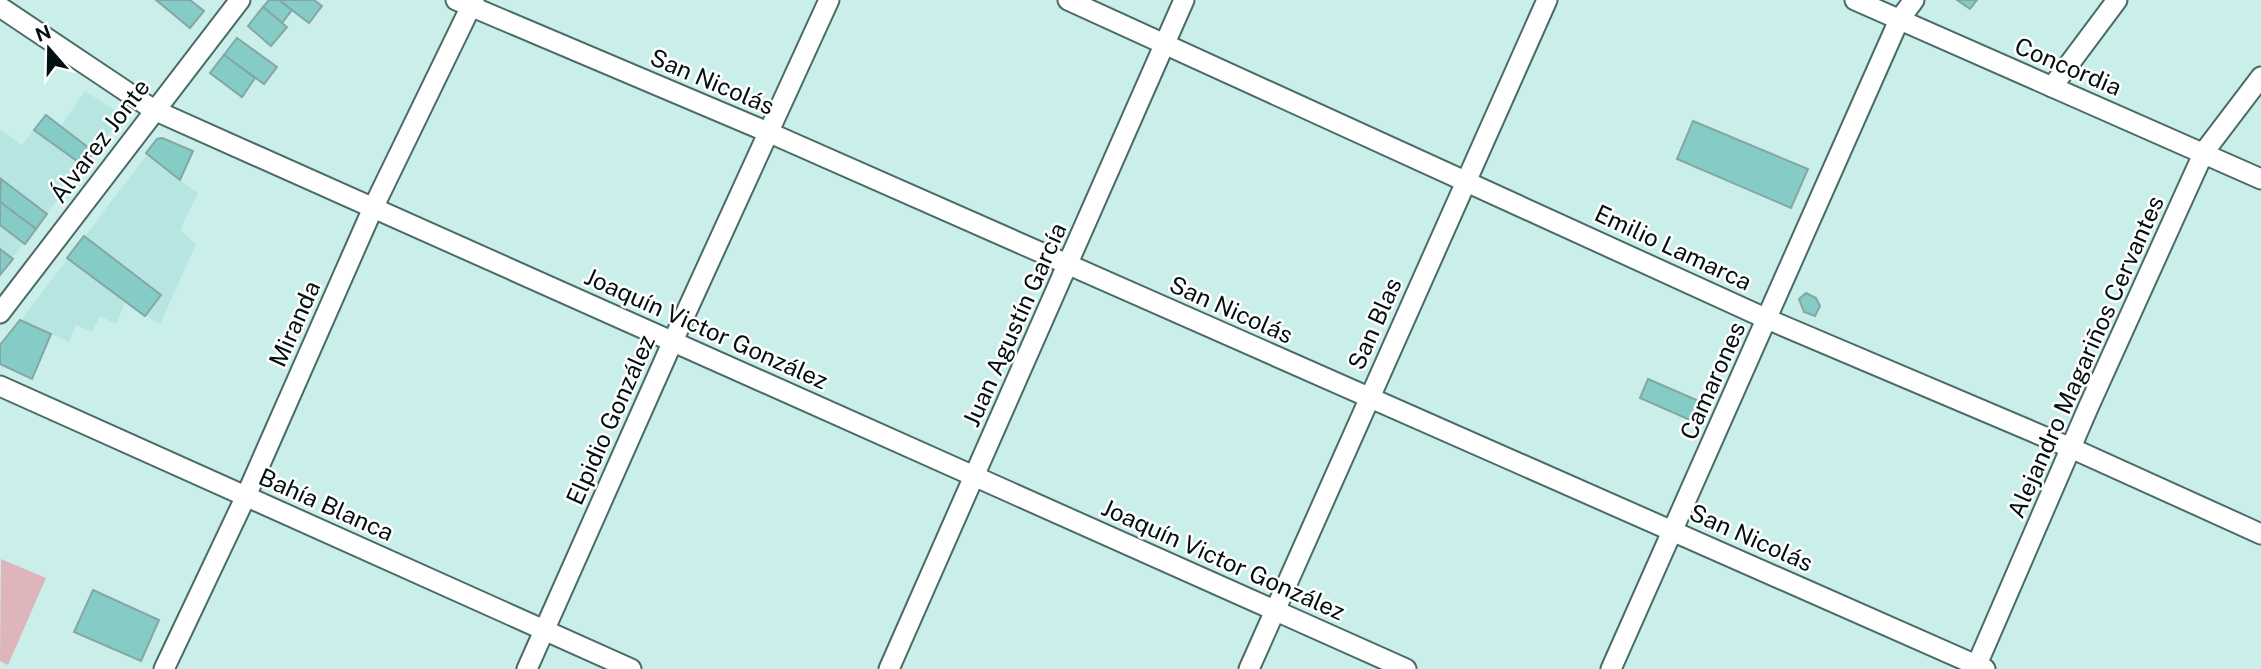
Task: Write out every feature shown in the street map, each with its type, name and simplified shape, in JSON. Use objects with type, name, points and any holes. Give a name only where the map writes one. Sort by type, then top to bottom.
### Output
[{"type":"street","name":"Álvarez Jonte","points":[[0,313],[240,0]]},
{"type":"street","name":"Elpidio González","points":[[527,669],[829,0]]},
{"type":"street","name":"Emilio Lamarca","points":[[1068,0],[1767,318],[2071,448],[2261,534]]},
{"type":"street","name":"Juan Agustín García","points":[[889,669],[1184,0]]},
{"type":"street","name":"San Blas","points":[[1249,669],[1547,0]]},
{"type":"street","name":"Concordia","points":[[1855,0],[2261,179]]},
{"type":"street","name":"Camarones","points":[[1611,669],[1899,20],[1914,0]]},
{"type":"street","points":[[2052,87],[2117,0]]},
{"type":"street","name":"San Nicolás","points":[[467,2],[1370,397],[1979,668]]},
{"type":"street","name":"Miranda","points":[[164,669],[246,496],[467,2]]},
{"type":"street","name":"Joaquín Victor González","points":[[0,7],[154,110],[1406,669]]},
{"type":"street","name":"Alejandro Magariños Cervantes","points":[[1979,668],[2071,448],[2204,152],[2261,77]]},
{"type":"street","name":"Bahía Blanca","points":[[0,386],[631,669]]},
{"type":"shaded area","points":[[85,91],[115,110],[120,119],[0,274],[0,130],[22,145],[46,115],[61,126]]},
{"type":"shaded area","points":[[164,138],[193,151],[180,180],[198,193],[180,230],[196,244],[160,324],[125,302],[116,324],[100,316],[92,332],[76,325],[69,342],[51,334],[32,379],[0,366],[0,348],[158,140]]},
{"type":"shaded area","points":[[1,559],[46,578],[8,665],[0,661]]},
{"type":"building","points":[[156,0],[190,0],[204,11],[190,28]]},
{"type":"building","points":[[269,0],[279,0],[292,10],[282,23],[263,7]]},
{"type":"building","points":[[279,0],[314,0],[322,6],[309,23]]},
{"type":"building","points":[[1957,0],[1977,0],[1970,9]]},
{"type":"building","points":[[263,7],[287,27],[271,46],[248,26]]},
{"type":"building","points":[[237,38],[277,67],[264,84],[224,55]]},
{"type":"building","points":[[224,55],[255,78],[242,97],[210,73]]},
{"type":"building","points":[[46,115],[94,152],[84,166],[34,130]]},
{"type":"building","points":[[1693,121],[1808,169],[1791,208],[1677,159]]},
{"type":"building","points":[[162,138],[193,151],[180,180],[146,153],[157,139]]},
{"type":"building","points":[[1,179],[47,214],[36,229],[0,202]]},
{"type":"building","points":[[0,202],[36,229],[25,244],[0,225]]},
{"type":"building","points":[[84,236],[161,295],[145,316],[67,258]]},
{"type":"building","points":[[0,249],[13,259],[0,275]]},
{"type":"building","points":[[1806,293],[1816,298],[1820,306],[1815,316],[1804,312],[1799,299]]},
{"type":"building","points":[[20,320],[51,334],[32,379],[0,364],[0,345]]},
{"type":"building","points":[[1648,379],[1708,405],[1699,424],[1640,398]]},
{"type":"building","points":[[93,590],[159,620],[141,661],[74,632]]}]
